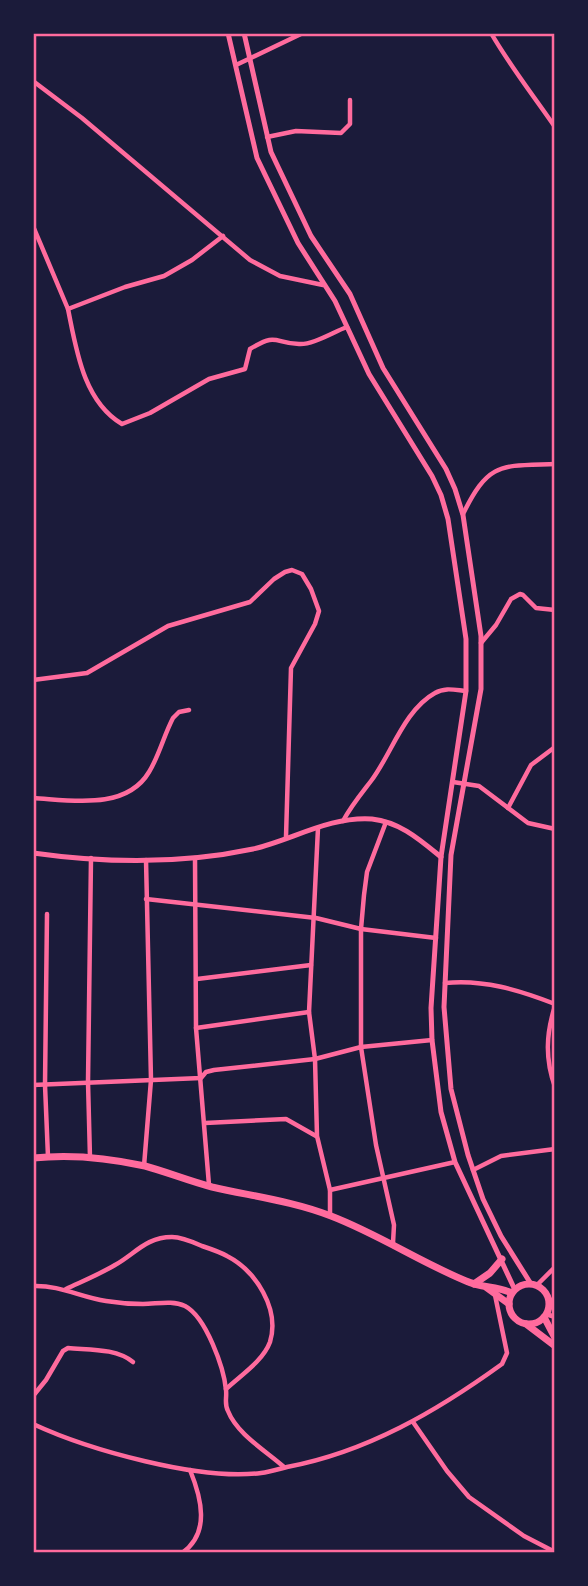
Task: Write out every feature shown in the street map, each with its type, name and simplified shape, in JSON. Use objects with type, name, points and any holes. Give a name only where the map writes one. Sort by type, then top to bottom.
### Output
[{"type":"highway","points":[[33,1158],[90,1158],[144,1166],[209,1186],[330,1215],[474,1284],[514,1292]]},
{"type":"highway","points":[[474,1284],[490,1273],[502,1259]]},
{"type":"highway","points":[[509,1304],[519,1286],[534,1285],[548,1298],[545,1316],[555,1338]]},
{"type":"highway","points":[[487,1288],[509,1304],[514,1317],[555,1346]]},
{"type":"highway","points":[[526,1324],[538,1322],[545,1316]]},
{"type":"street","points":[[228,33],[257,158],[298,243],[335,302],[369,374],[432,476],[448,519],[466,639],[466,691],[441,858],[431,1008],[432,1040],[441,1112],[456,1162],[478,1214],[502,1259],[514,1292]]},
{"type":"street","points":[[244,33],[271,152],[311,236],[350,294],[383,368],[446,469],[463,514],[481,644],[481,689],[451,855],[444,983],[451,1089],[473,1170],[500,1236],[534,1285],[555,1267]]},
{"type":"street","points":[[236,65],[281,41],[303,33]]},
{"type":"street","points":[[491,33],[509,65],[528,87],[555,127]]},
{"type":"street","points":[[33,81],[82,118],[250,260],[281,276],[323,285]]},
{"type":"street","points":[[267,137],[296,131],[341,133],[350,124],[350,100]]},
{"type":"street","points":[[33,226],[68,309],[81,369],[91,389],[122,424],[150,413],[209,379],[245,369],[250,349],[262,342],[275,338],[299,344],[347,327]]},
{"type":"street","points":[[68,309],[163,276],[192,260],[223,236]]},
{"type":"street","points":[[393,413],[406,404]]},
{"type":"street","points":[[463,514],[476,488],[491,471],[522,464],[555,464]]},
{"type":"street","points":[[33,680],[87,673],[168,626],[250,602],[285,572],[292,570],[302,574],[312,589],[319,611],[315,624],[290,668],[286,837]]},
{"type":"street","points":[[481,644],[515,596],[523,595],[536,608],[555,610]]},
{"type":"street","points":[[343,821],[391,745],[432,694],[444,689],[466,691]]},
{"type":"street","points":[[33,798],[90,801],[111,799],[126,793],[149,772],[173,718],[179,712],[189,710]]},
{"type":"street","points":[[462,726],[475,727]]},
{"type":"street","points":[[508,808],[531,765],[555,747]]},
{"type":"street","points":[[453,782],[479,786],[528,823],[555,829]]},
{"type":"street","points":[[33,853],[91,858],[195,858],[256,848],[343,821],[372,819],[398,825],[441,858]]},
{"type":"street","points":[[386,822],[367,872],[361,929],[361,1047],[383,1178],[394,1225],[393,1243]]},
{"type":"street","points":[[318,828],[316,918],[309,1012],[315,1059],[317,1136],[330,1190],[330,1215]]},
{"type":"street","points":[[90,1158],[88,1082],[91,858]]},
{"type":"street","points":[[195,858],[196,1028],[209,1186]]},
{"type":"street","points":[[144,1166],[151,1080],[146,859]]},
{"type":"street","points":[[146,899],[316,918],[361,929],[436,938]]},
{"type":"street","points":[[47,914],[45,1085],[48,1157]]},
{"type":"street","points":[[197,979],[311,965]]},
{"type":"street","points":[[444,983],[464,981],[517,989],[555,1005],[550,1021],[547,1050],[548,1069],[555,1087]]},
{"type":"street","points":[[196,1028],[309,1012]]},
{"type":"street","points":[[33,1085],[201,1078],[206,1072],[214,1070],[315,1059],[361,1047],[432,1040]]},
{"type":"street","points":[[205,1123],[286,1119],[317,1136]]},
{"type":"street","points":[[473,1170],[502,1156],[555,1149]]},
{"type":"street","points":[[330,1190],[456,1162]]},
{"type":"street","points":[[66,1289],[117,1264],[140,1246],[155,1239],[173,1237],[190,1241],[230,1257],[253,1278],[263,1292],[270,1307],[272,1330],[269,1345],[258,1360],[226,1388]]},
{"type":"street","points":[[33,1286],[66,1289],[105,1301],[142,1304],[161,1302],[184,1306],[203,1324],[210,1338],[226,1388],[226,1409],[231,1418],[285,1467]]},
{"type":"street","points":[[33,1424],[56,1435],[108,1451],[190,1470],[229,1474],[262,1473],[285,1467],[367,1444],[413,1422],[486,1376],[505,1360],[506,1353],[495,1295]]},
{"type":"street","points":[[548,1298],[555,1304]]},
{"type":"street","points":[[545,1316],[555,1317]]},
{"type":"street","points":[[33,1396],[46,1380],[63,1350],[68,1348],[112,1353],[133,1362]]},
{"type":"street","points":[[413,1422],[469,1497],[524,1535],[555,1552]]},
{"type":"street","points":[[182,1553],[200,1529],[202,1509],[190,1470]]}]
